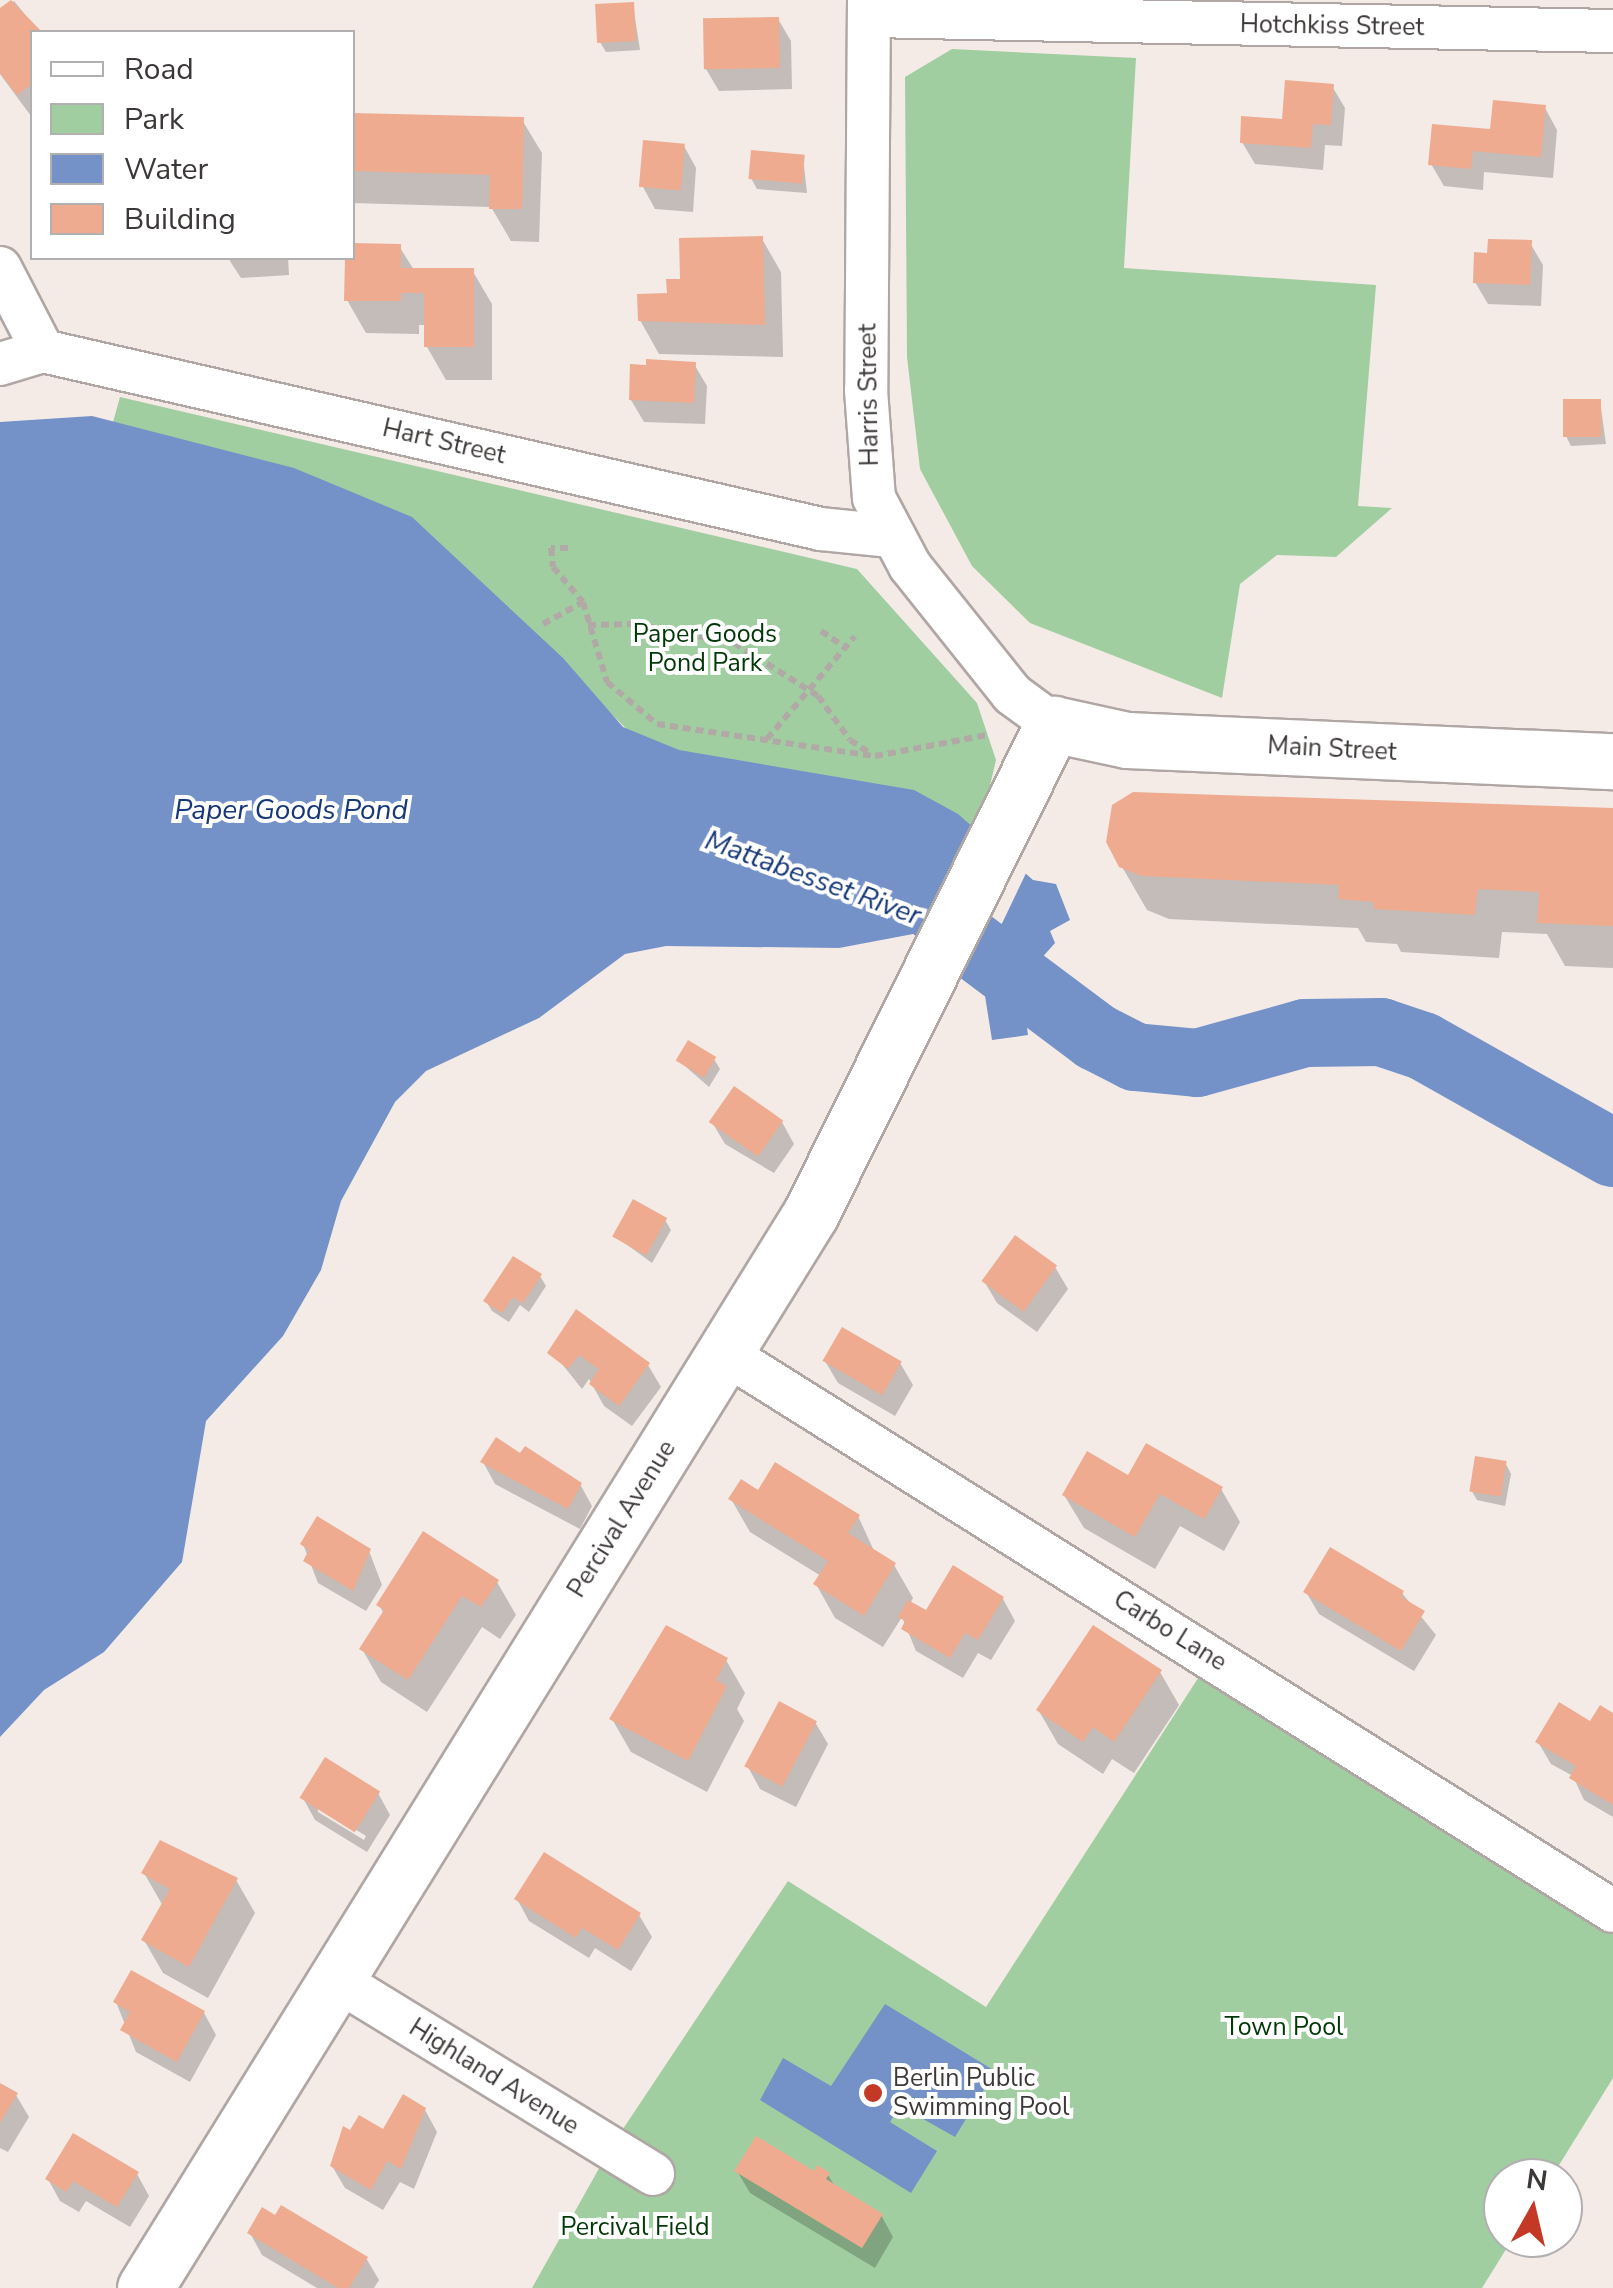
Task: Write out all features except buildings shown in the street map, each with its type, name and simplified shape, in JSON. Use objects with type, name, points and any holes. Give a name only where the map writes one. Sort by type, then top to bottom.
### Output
[{"type":"main road","name":"Main Street","points":[[1054,724],[1127,740],[1613,761]]},
{"type":"main road","name":"Percival Avenue","points":[[145,2288],[726,1354],[838,1164],[1054,724]]},
{"type":"street","name":"Hotchkiss Street","points":[[870,8],[1613,32]]},
{"type":"street","name":"Harris Street","points":[[870,8],[868,420],[874,498],[890,536],[1012,694],[1054,724]]},
{"type":"street","points":[[0,268],[43,351]]},
{"type":"street","name":"Hart Street","points":[[0,364],[43,351],[821,529],[890,536]]},
{"type":"street","name":"Carbo Lane","points":[[726,1354],[1613,1911]]},
{"type":"street","name":"Highland Avenue","points":[[335,1979],[652,2174]]},
{"type":"path","points":[[568,548],[551,548],[554,568],[583,602],[606,682],[657,724],[874,756],[987,735]]},
{"type":"path","points":[[543,624],[583,602]]},
{"type":"path","points":[[588,625],[636,624],[734,643],[809,690],[850,740],[874,756]]},
{"type":"path","points":[[820,630],[846,648]]},
{"type":"path","points":[[766,740],[855,636]]},
{"type":"green space","points":[[952,49],[1136,58],[1124,268],[1376,285],[1358,506],[1392,508],[1336,557],[1277,555],[1240,584],[1222,698],[1030,623],[972,566],[920,469],[907,357],[905,77]]},
{"type":"green space","name":"Paper Goods Pond Park","points":[[120,397],[857,569],[977,703],[996,760],[988,794],[968,829],[650,752],[425,530],[113,422]]},
{"type":"green space","name":"Town Pool","points":[[1202,1672],[1613,1924],[1613,2078],[1563,2158],[1483,2158],[1483,2258],[1501,2258],[1482,2288],[532,2288],[611,2147],[788,1881],[986,2007]]},
{"type":"water","name":"Paper Goods Pond","points":[[92,416],[294,468],[412,517],[563,658],[623,727],[679,750],[914,790],[958,814],[1033,880],[1056,884],[1070,920],[1050,931],[1055,943],[1031,970],[1024,1005],[1028,1035],[992,1040],[983,983],[913,934],[839,948],[666,946],[625,954],[539,1018],[426,1071],[395,1102],[341,1201],[321,1270],[283,1336],[206,1421],[182,1562],[104,1652],[44,1690],[0,1737],[0,422]]},
{"type":"water","name":"Berlin Public Swimming Pool","points":[[885,2004],[995,2071],[955,2137],[900,2106],[890,2122],[937,2151],[911,2193],[760,2100],[783,2058],[831,2086]]},
{"type":"pier","points":[[975,823],[1028,869],[974,982],[930,947]]},
{"type":"waterway","name":"Mattabesset River","points":[[953,930],[1096,1037],[1135,1057],[1197,1063],[1305,1033],[1381,1032],[1423,1046],[1613,1153]]},
{"type":"place","name":"Berlin Public Swimming Pool","points":[[873,2093]]},
{"type":"park label","name":"Percival Field","points":[[635,2227]]}]
